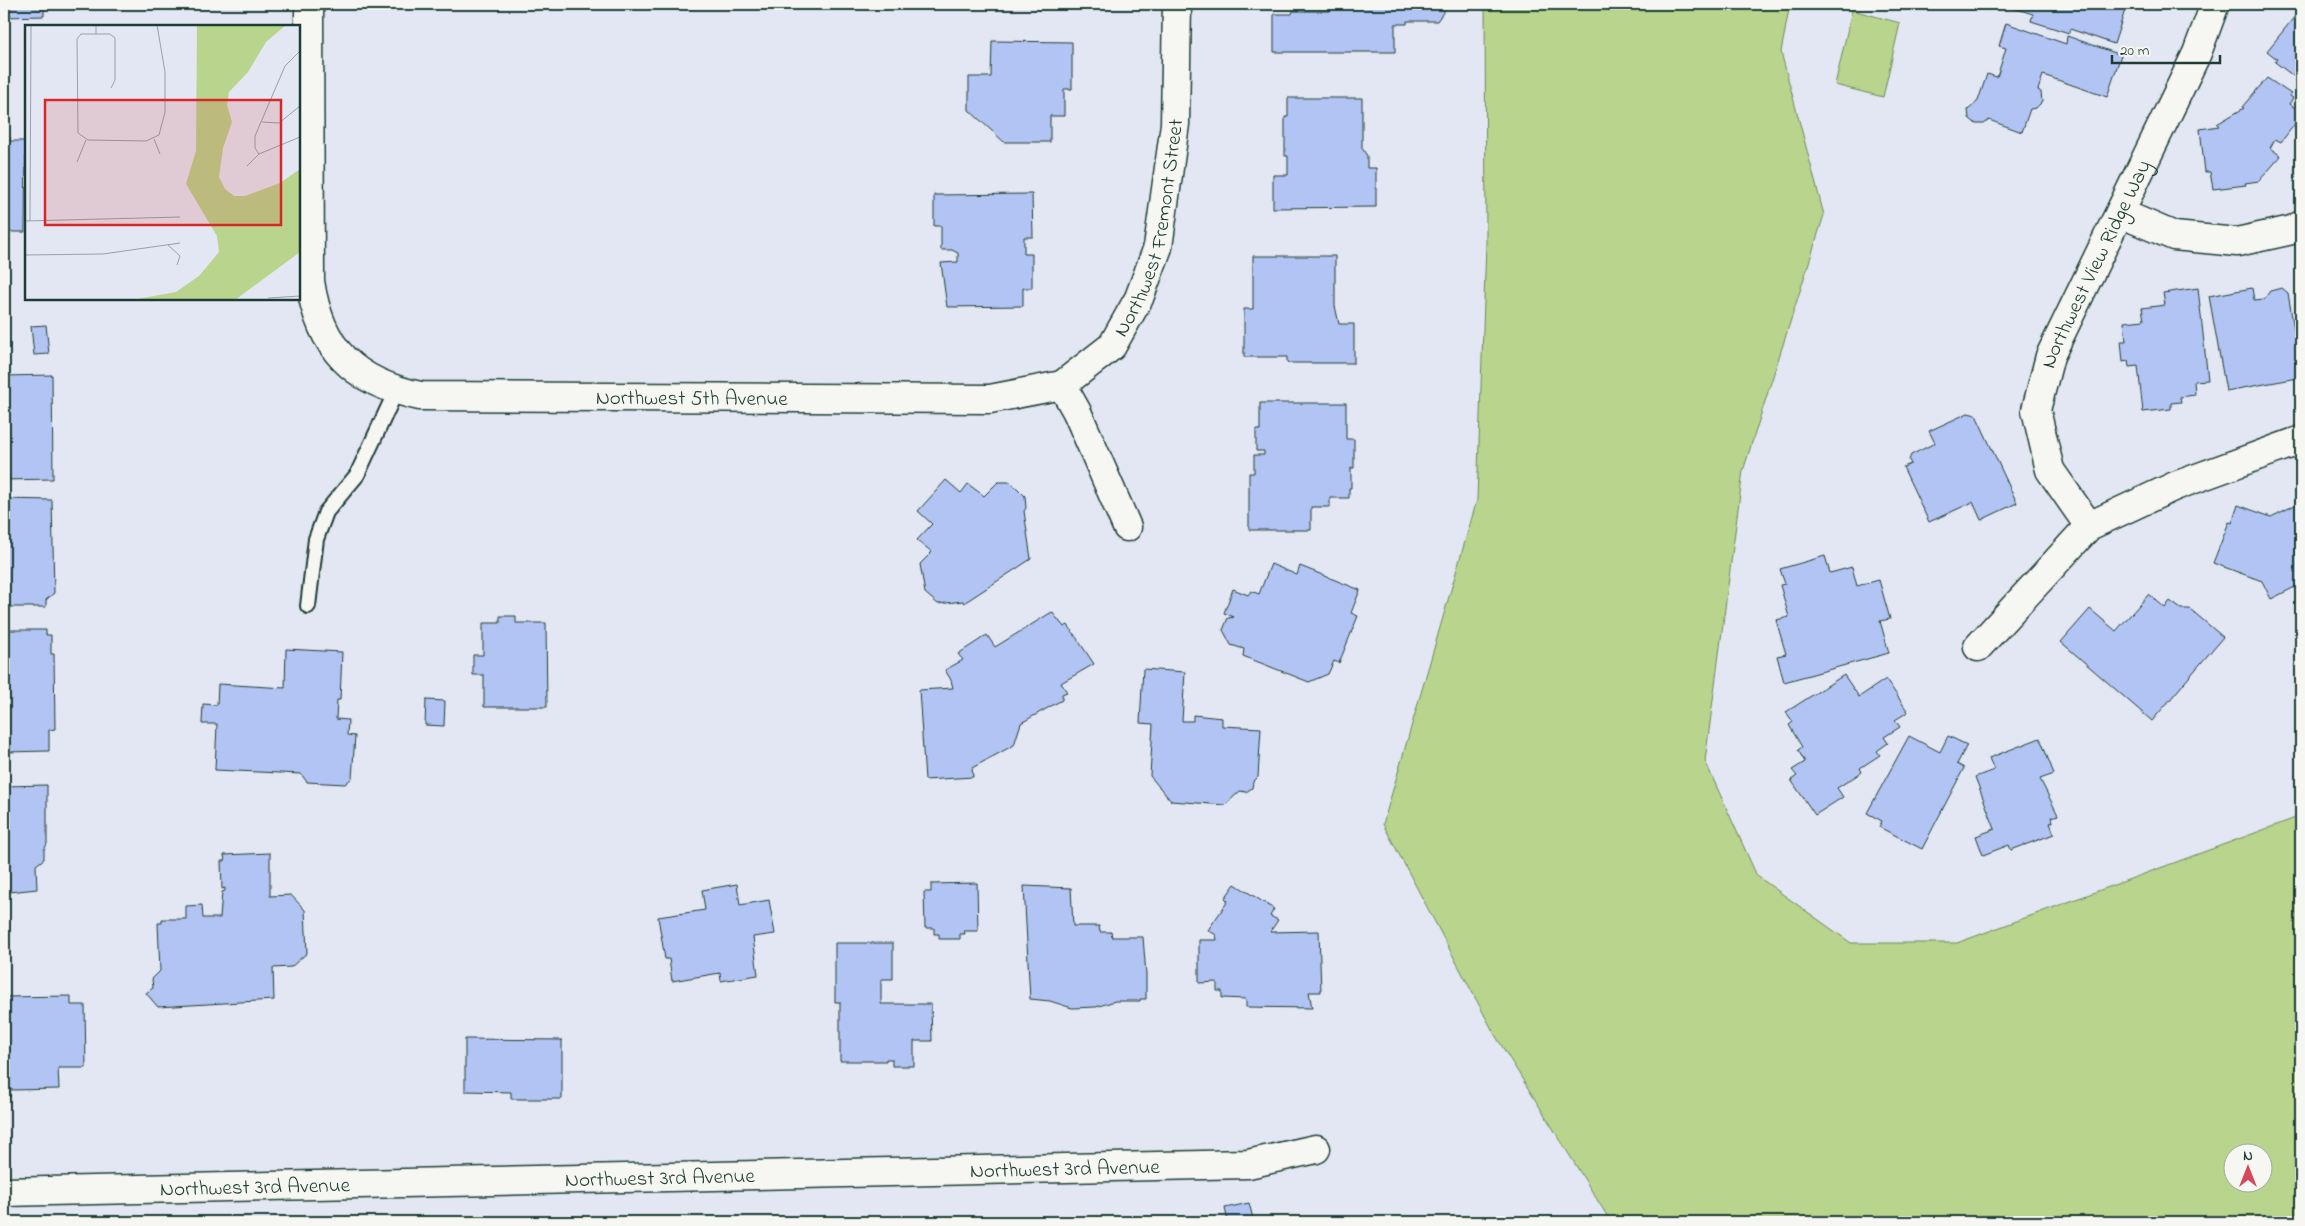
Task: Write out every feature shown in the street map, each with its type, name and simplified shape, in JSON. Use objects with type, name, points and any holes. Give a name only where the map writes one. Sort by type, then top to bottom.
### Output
[{"type":"street","name":"Northwest 5th Avenue","points":[[309,4],[310,281],[313,305],[322,329],[335,350],[352,368],[373,381],[396,391],[420,396],[990,399],[1062,385]]},
{"type":"street","name":"Northwest Fremont Street","points":[[1062,385],[1112,346],[1139,298],[1158,247],[1174,124],[1177,4]]},
{"type":"street","name":"Northwest View Ridge Way","points":[[2089,526],[2050,470],[2036,410],[2050,356],[2198,53],[2216,4]]},
{"type":"street","points":[[2120,213],[2174,236],[2237,242],[2292,230],[2301,226]]},
{"type":"street","points":[[1062,385],[1077,412],[1127,527]]},
{"type":"street","points":[[1978,647],[2089,526],[2175,486],[2301,440]]},
{"type":"street","name":"Northwest 3rd Avenue","points":[[4,1192],[1248,1164],[1316,1149]]},
{"type":"lane","points":[[308,606],[316,539],[326,512],[358,475],[396,391]]},
{"type":"green space","points":[[1485,4],[1790,4],[1781,52],[1824,215],[1743,471],[1705,761],[1757,876],[1851,943],[1957,943],[2301,816],[2301,1222],[1611,1222],[1495,1035],[1383,824],[1477,500],[1486,244]]},
{"type":"green space","points":[[1852,10],[1900,23],[1883,97],[1835,85]]},
{"type":"building","points":[[4,4],[44,4],[44,16],[4,17]]},
{"type":"building","points":[[1330,4],[1449,4],[1437,21],[1407,21],[1407,24],[1395,24],[1395,52],[1274,52],[1274,14],[1292,14],[1293,11],[1330,11]]},
{"type":"building","points":[[2000,4],[2127,4],[2114,44],[2070,29],[2069,33],[2031,21],[2033,14]]},
{"type":"building","points":[[2295,16],[2301,21],[2301,82],[2275,62],[2277,59],[2267,51]]},
{"type":"building","points":[[2006,23],[2066,44],[2067,36],[2121,55],[2107,97],[2043,75],[2038,90],[2041,92],[2042,102],[2036,108],[2030,109],[2022,132],[1989,120],[1984,124],[1976,124],[1969,118],[1968,110],[1978,101],[1987,74],[1997,77],[2006,48],[1999,46]]},
{"type":"building","points":[[992,41],[1072,42],[1072,89],[1064,89],[1064,116],[1050,116],[1050,142],[1004,142],[969,110],[969,77],[991,77]]},
{"type":"building","points":[[2267,78],[2291,94],[2290,96],[2293,98],[2289,104],[2301,112],[2301,116],[2281,142],[2275,139],[2270,148],[2281,156],[2259,181],[2245,183],[2246,185],[2213,189],[2210,172],[2205,172],[2200,129],[2219,126],[2217,124],[2244,108],[2242,107]]},
{"type":"building","points":[[1288,98],[1362,98],[1362,148],[1367,156],[1367,168],[1376,168],[1376,207],[1273,208],[1273,175],[1288,175],[1288,156],[1285,156],[1285,117],[1288,117]]},
{"type":"building","points":[[4,137],[10,137],[10,141],[25,141],[25,232],[4,232]]},
{"type":"building","points":[[1032,194],[1033,237],[1024,237],[1024,254],[1032,254],[1032,288],[1023,288],[1023,306],[947,307],[941,263],[958,262],[958,253],[952,250],[941,250],[941,226],[934,226],[934,195]]},
{"type":"building","points":[[1253,256],[1335,256],[1335,306],[1339,324],[1354,324],[1354,363],[1287,363],[1287,357],[1244,357],[1244,309],[1253,309]]},
{"type":"building","points":[[2198,288],[2208,380],[2194,381],[2195,395],[2180,397],[2181,402],[2171,403],[2171,409],[2143,412],[2138,366],[2129,367],[2128,361],[2123,362],[2121,341],[2126,341],[2124,322],[2144,320],[2142,308],[2165,305],[2163,293]]},
{"type":"building","points":[[2252,288],[2254,300],[2264,299],[2270,291],[2282,288],[2288,293],[2300,365],[2296,366],[2298,378],[2226,391],[2209,296]]},
{"type":"building","points":[[46,325],[49,354],[34,355],[31,326]]},
{"type":"building","points":[[52,375],[53,479],[4,480],[4,376]]},
{"type":"building","points":[[1260,403],[1346,403],[1346,439],[1354,439],[1354,468],[1351,468],[1349,498],[1330,498],[1330,507],[1311,507],[1311,530],[1249,530],[1249,473],[1254,473],[1254,455],[1264,455],[1264,451],[1256,451],[1256,430],[1260,430]]},
{"type":"building","points":[[1968,413],[1976,415],[2017,503],[1981,520],[1973,502],[1929,522],[1903,467],[1911,464],[1909,460],[1911,455],[1935,443],[1929,431]]},
{"type":"building","points":[[946,480],[961,493],[968,484],[984,496],[998,482],[1011,482],[1025,496],[1026,508],[1024,511],[1031,559],[964,603],[963,601],[938,604],[925,593],[920,564],[932,552],[917,540],[932,524],[918,511]]},
{"type":"building","points":[[4,499],[52,500],[54,593],[46,600],[46,607],[4,607]]},
{"type":"building","points":[[2301,502],[2301,584],[2271,599],[2262,581],[2213,563],[2229,522],[2232,523],[2238,505],[2271,517]]},
{"type":"building","points":[[1825,556],[1830,573],[1852,567],[1857,586],[1879,580],[1890,619],[1880,621],[1889,653],[1784,682],[1777,656],[1786,654],[1776,620],[1789,617],[1780,585],[1785,584],[1780,569]]},
{"type":"building","points":[[1271,564],[1297,575],[1300,566],[1360,590],[1351,613],[1358,616],[1339,663],[1334,661],[1328,674],[1309,682],[1243,656],[1244,649],[1231,645],[1223,630],[1228,618],[1234,617],[1224,613],[1233,589],[1248,595],[1251,591],[1259,594]]},
{"type":"building","points":[[2149,594],[2165,608],[2170,601],[2181,609],[2190,609],[2223,637],[2152,721],[2061,642],[2090,609],[2116,631]]},
{"type":"building","points":[[1052,612],[1064,627],[1068,625],[1094,664],[1061,683],[1067,692],[1062,694],[1062,700],[1021,723],[1014,745],[972,768],[973,777],[925,780],[919,690],[953,688],[945,670],[963,660],[958,654],[987,635],[995,647]]},
{"type":"building","points":[[500,616],[516,616],[516,623],[546,623],[547,707],[484,707],[484,675],[473,675],[473,655],[483,655],[483,623],[500,623]]},
{"type":"building","points":[[4,630],[46,630],[46,635],[51,635],[51,654],[54,654],[55,729],[49,730],[49,751],[4,752]]},
{"type":"building","points":[[286,649],[342,652],[340,700],[337,700],[336,719],[348,720],[347,735],[355,736],[352,778],[345,784],[307,782],[301,774],[215,770],[217,724],[202,724],[203,704],[217,705],[218,684],[285,688]]},
{"type":"building","points":[[1143,669],[1185,672],[1182,721],[1193,721],[1193,715],[1222,718],[1222,726],[1261,728],[1258,777],[1253,782],[1252,788],[1246,792],[1240,791],[1225,805],[1171,801],[1150,776],[1153,724],[1140,723]]},
{"type":"building","points":[[1844,675],[1859,697],[1886,679],[1908,712],[1895,720],[1900,727],[1884,737],[1888,743],[1877,751],[1880,755],[1860,768],[1862,772],[1837,788],[1843,797],[1815,815],[1791,780],[1797,776],[1792,770],[1805,762],[1798,750],[1802,747],[1789,725],[1793,722],[1786,712]]},
{"type":"building","points":[[426,700],[445,701],[444,726],[425,725]]},
{"type":"building","points":[[1909,736],[1940,752],[1948,736],[1967,745],[1957,764],[1964,768],[1922,849],[1879,827],[1882,821],[1867,813]]},
{"type":"building","points":[[2040,738],[2054,774],[2040,779],[2058,815],[2052,817],[2053,822],[2050,823],[2054,834],[2011,850],[2009,845],[1983,855],[1976,836],[1995,829],[1975,777],[1994,770],[1989,758]]},
{"type":"building","points":[[47,785],[47,844],[44,850],[44,859],[36,865],[37,889],[4,891],[4,786]]},
{"type":"building","points":[[270,853],[270,896],[291,895],[305,910],[307,953],[291,967],[273,968],[274,1000],[158,1007],[146,993],[153,988],[152,979],[160,971],[158,923],[162,923],[162,919],[186,919],[186,906],[202,905],[203,918],[220,918],[222,892],[225,891],[225,888],[222,889],[221,861],[225,861],[224,855]]},
{"type":"building","points":[[977,883],[978,931],[964,931],[965,934],[960,934],[960,939],[939,939],[939,934],[934,934],[934,928],[925,928],[924,892],[931,892],[931,884]]},
{"type":"building","points":[[737,884],[740,905],[769,900],[775,934],[753,937],[758,975],[721,981],[720,973],[672,981],[669,959],[665,959],[658,917],[705,910],[702,890]]},
{"type":"building","points":[[1235,884],[1274,909],[1270,916],[1278,920],[1270,932],[1319,931],[1321,992],[1309,992],[1312,1008],[1246,1007],[1246,999],[1222,998],[1222,991],[1217,991],[1217,982],[1199,983],[1199,940],[1217,940],[1216,935],[1208,930],[1228,901],[1225,898]]},
{"type":"building","points":[[1024,886],[1071,888],[1073,926],[1099,926],[1100,932],[1111,932],[1112,937],[1143,937],[1146,999],[1140,999],[1140,1001],[1115,1001],[1096,1007],[1072,1008],[1050,1001],[1030,999]]},
{"type":"building","points":[[835,943],[893,943],[893,979],[881,979],[881,1004],[931,1004],[932,1041],[914,1041],[914,1066],[892,1066],[892,1059],[886,1059],[886,1061],[840,1061],[840,1002],[835,1002]]},
{"type":"building","points":[[71,996],[71,1005],[85,1005],[86,1068],[58,1068],[59,1089],[10,1090],[10,1097],[4,1097],[4,997]]},
{"type":"building","points":[[465,1039],[562,1040],[562,1099],[511,1099],[511,1092],[465,1091]]},
{"type":"building","points":[[1249,1203],[1254,1222],[1228,1222],[1225,1208]]}]
